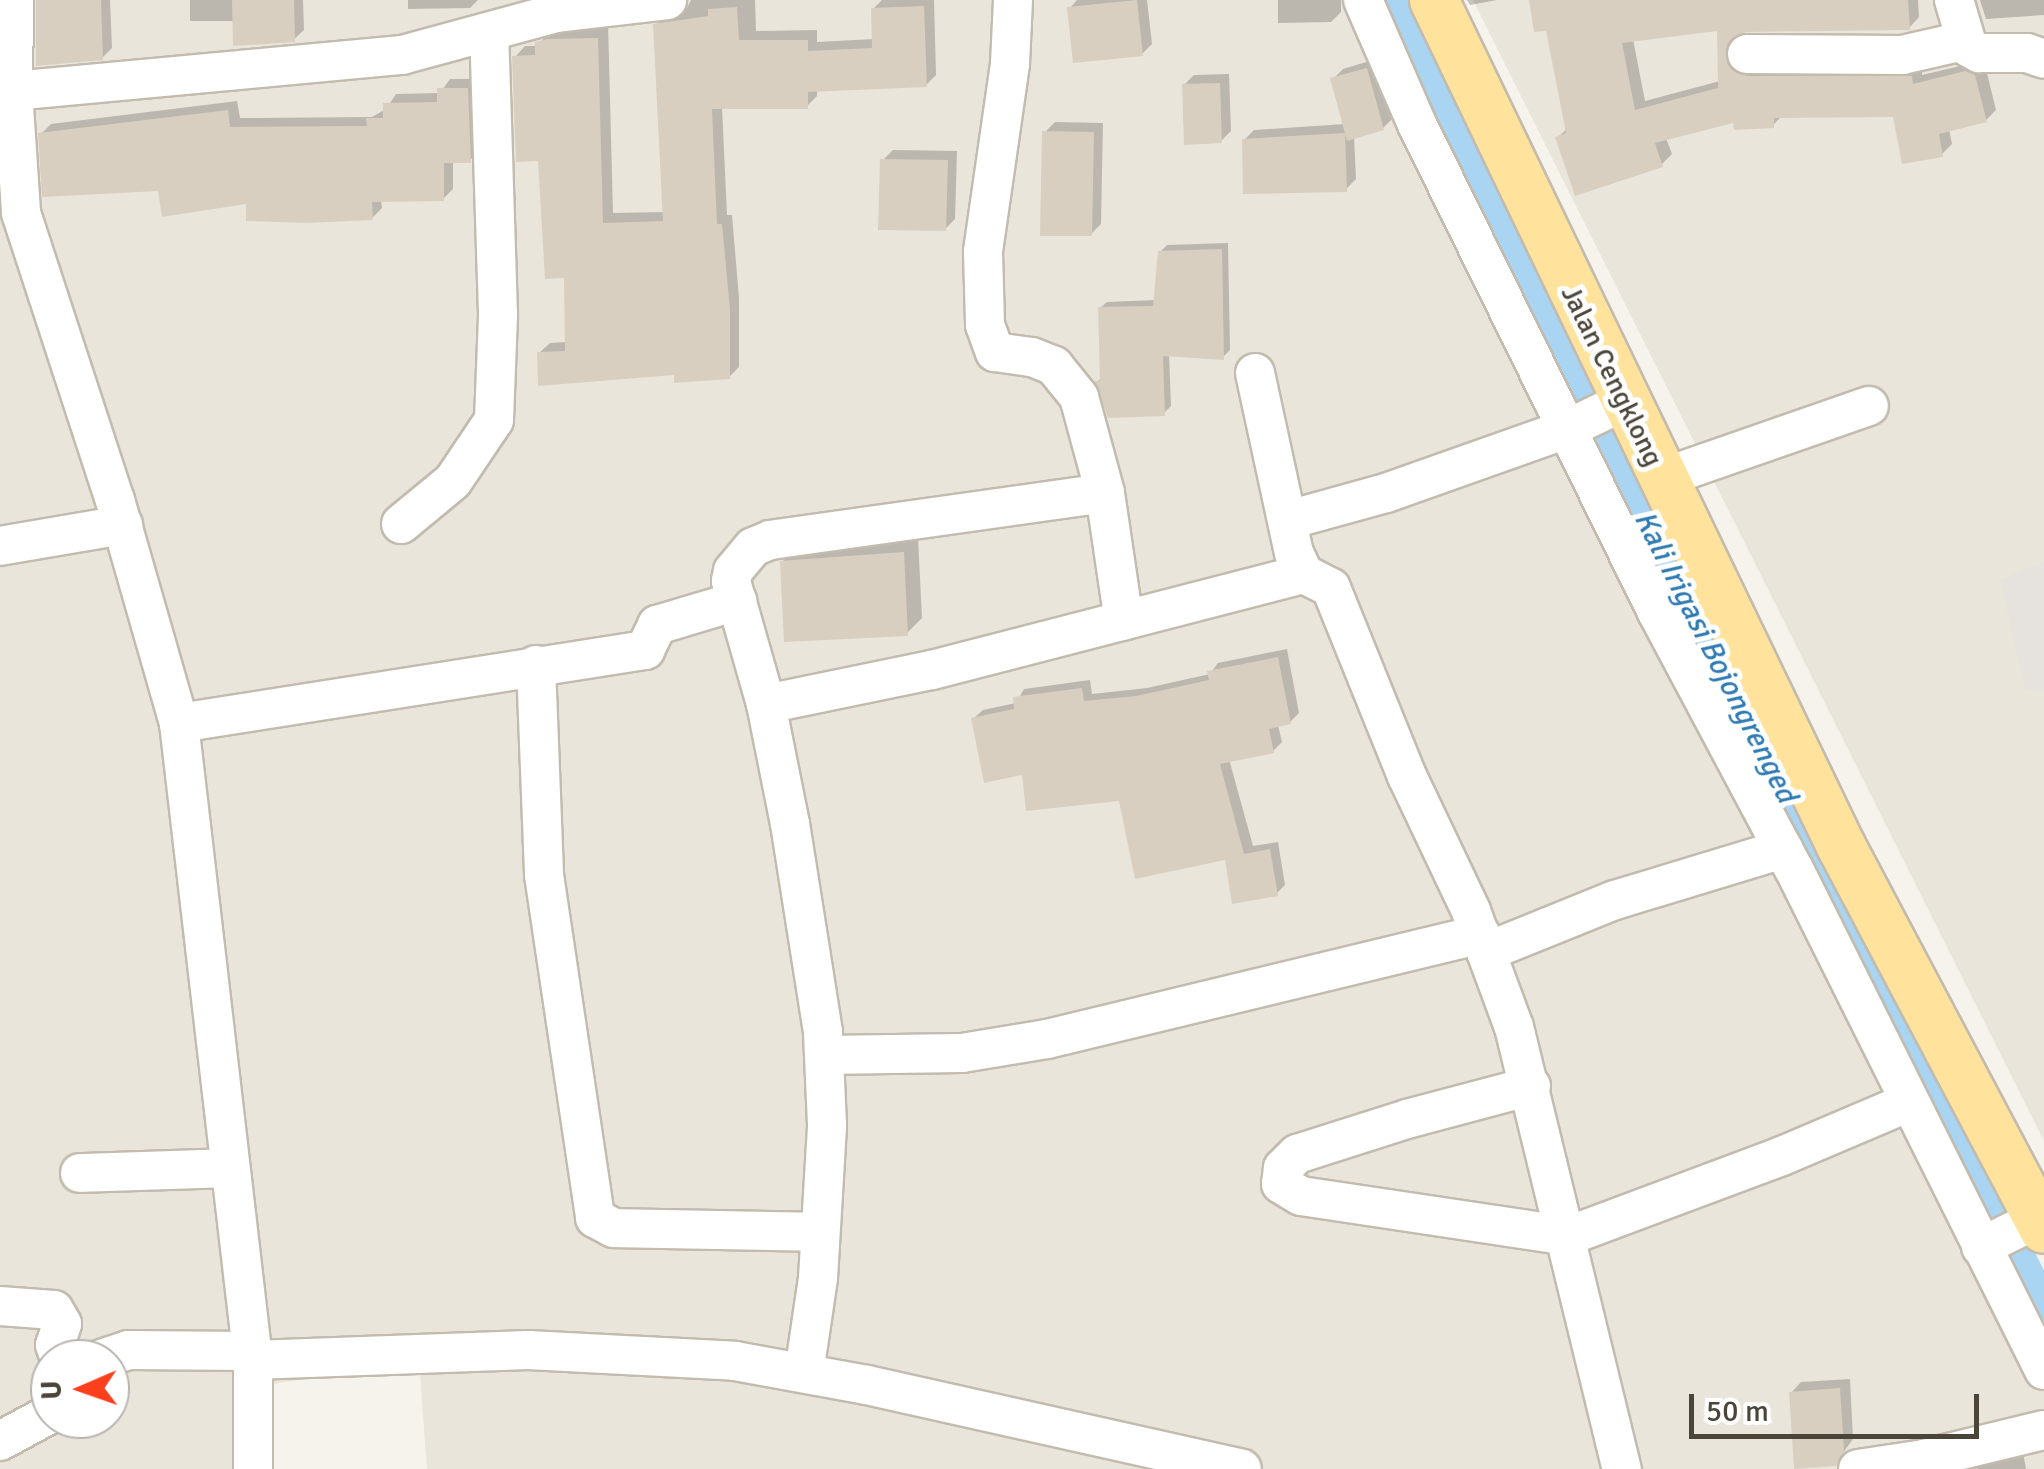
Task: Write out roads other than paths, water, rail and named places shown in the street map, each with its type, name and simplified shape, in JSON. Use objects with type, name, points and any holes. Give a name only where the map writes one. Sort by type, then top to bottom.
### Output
[{"type":"main road","name":"Jalan Cengklong","points":[[1434,0],[1594,417],[1662,478],[1709,588],[1750,728],[1810,856],[2019,1218]]},
{"type":"street","points":[[14,0],[13,91],[22,214],[123,525],[179,723],[252,1356],[253,1469]]},
{"type":"street","points":[[13,91],[402,55],[511,19],[667,0]]},
{"type":"street","points":[[1013,0],[1010,64],[983,252],[985,326],[995,352],[1043,361],[1066,375],[1078,397],[1105,493],[1124,621]]},
{"type":"street","points":[[1363,0],[1416,122],[1594,417],[1661,609],[1750,728]]},
{"type":"street","points":[[1954,0],[1963,41],[1979,53],[2027,53],[2044,59]]},
{"type":"street","points":[[400,524],[453,482],[494,420],[511,19]]},
{"type":"street","points":[[1746,54],[1902,54],[1963,41]]},
{"type":"street","points":[[1255,372],[1304,574]]},
{"type":"street","points":[[1662,478],[1868,406]]},
{"type":"street","points":[[1288,520],[1386,492],[1594,417]]},
{"type":"street","points":[[804,1373],[827,1125],[824,1055],[790,824],[766,704],[731,581],[737,562],[754,547],[770,540],[1105,493]]},
{"type":"street","points":[[0,546],[123,525]]},
{"type":"street","points":[[766,704],[932,670],[1304,574],[1331,588],[1407,776],[1483,943],[1531,1086],[1622,1469]]},
{"type":"street","points":[[1661,609],[1709,588]]},
{"type":"street","points":[[179,723],[646,650],[658,624],[737,601]]},
{"type":"street","points":[[536,666],[544,875],[595,1218],[614,1228],[820,1232]]},
{"type":"street","points":[[824,1055],[962,1053],[1047,1039],[1483,943],[1615,900],[1810,856],[1909,1102],[2019,1218],[2044,1370]]},
{"type":"street","points":[[1531,1086],[1407,1118],[1298,1154],[1283,1168],[1280,1184],[1301,1196],[1568,1236],[1782,1156],[1909,1102]]},
{"type":"street","points":[[80,1173],[228,1168]]},
{"type":"street","points":[[0,1306],[54,1310],[62,1324],[57,1339]]},
{"type":"street","points":[[130,1350],[252,1356],[528,1350],[735,1361],[1242,1469]]},
{"type":"street","points":[[0,1441],[30,1425]]},
{"type":"street","points":[[1858,1469],[1924,1460],[2044,1430]]},
{"type":"waterway","name":"Kali Irigasi Bojongrenged","points":[[1386,0],[2044,1315]]}]
